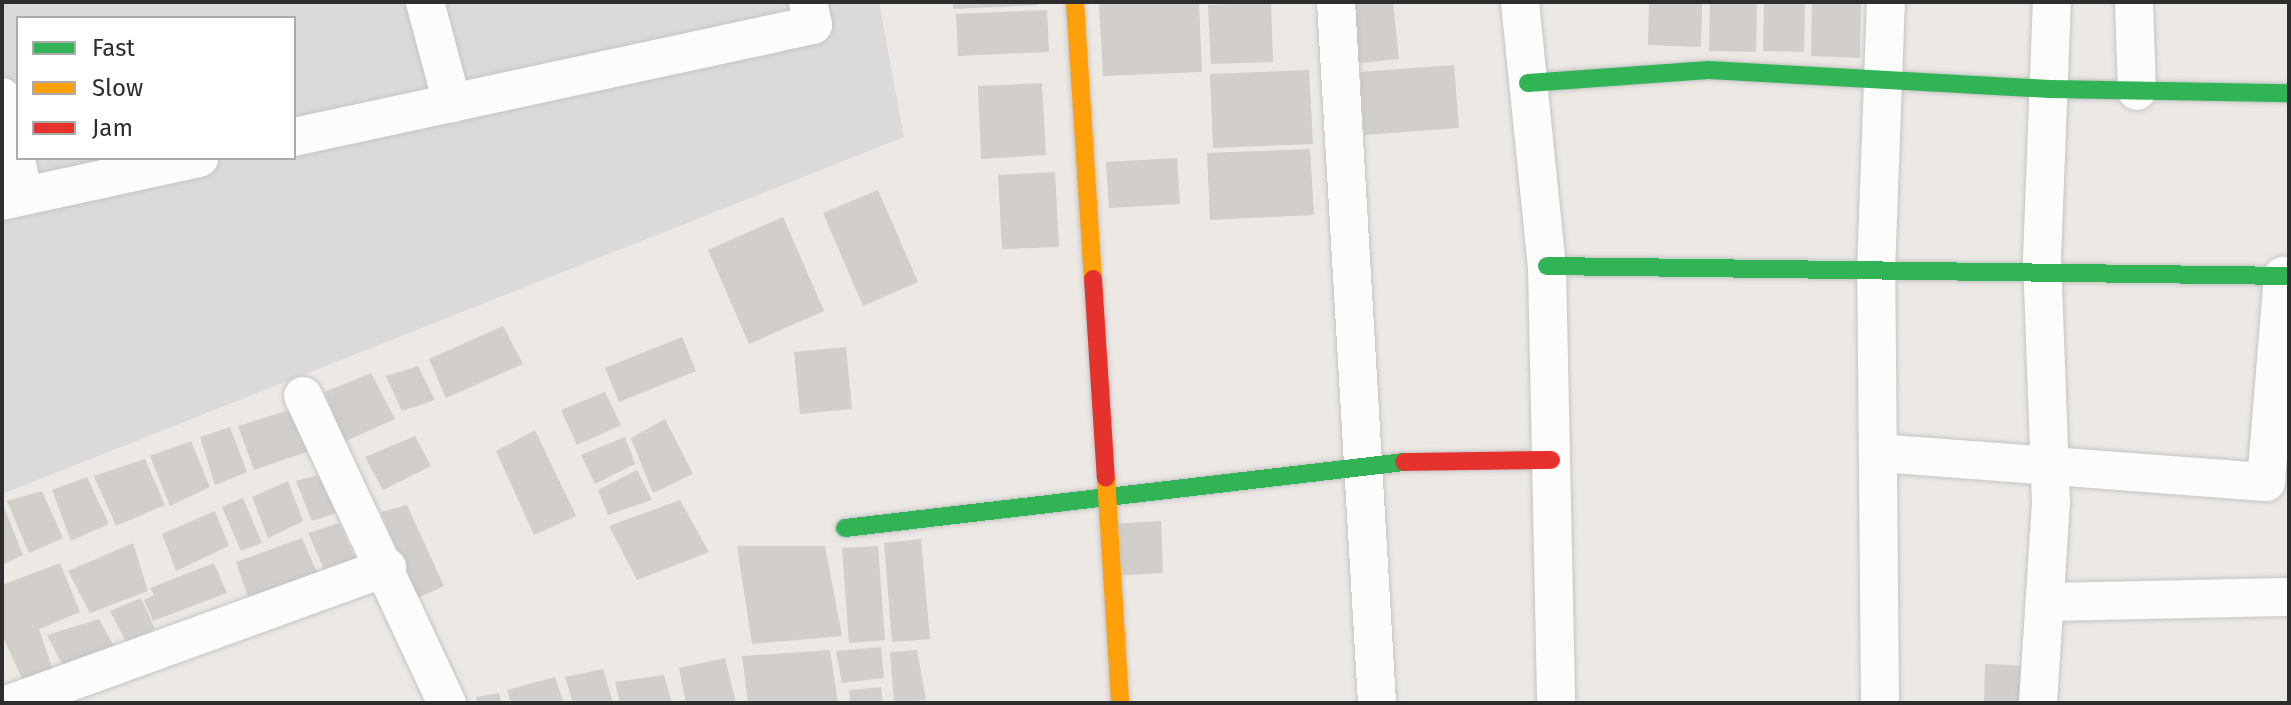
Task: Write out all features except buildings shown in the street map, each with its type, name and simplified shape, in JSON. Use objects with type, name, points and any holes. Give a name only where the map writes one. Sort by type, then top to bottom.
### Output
[{"type":"street","points":[[425,2],[452,103]]},
{"type":"street","points":[[296,137],[813,25],[808,2]]},
{"type":"street","points":[[1075,2],[1120,703]]},
{"type":"street","points":[[1336,2],[1366,462],[1377,703]]},
{"type":"street","points":[[1520,2],[1547,266],[1556,703]]},
{"type":"street","points":[[1880,703],[1876,272],[1886,2]]},
{"type":"street","points":[[2038,703],[2051,469],[2042,276],[2052,2]]},
{"type":"street","points":[[2134,2],[2137,91]]},
{"type":"street","points":[[1528,83],[1709,70],[2050,89],[2289,93]]},
{"type":"street","points":[[2,97],[13,198],[190,160]]},
{"type":"street","points":[[1547,266],[2042,276],[2286,276],[2266,482],[2051,469],[1879,453]]},
{"type":"street","points":[[303,396],[387,567],[447,703]]},
{"type":"street","points":[[845,528],[1105,500],[1366,462],[1551,460]]},
{"type":"street","points":[[2,691],[10,703],[387,567]]},
{"type":"street","points":[[2046,602],[2289,597]]},
{"type":"shaded area","points":[[2,2],[879,2],[904,137],[2,494]]},
{"type":"traffic: fast","points":[[1528,83],[1709,70],[2050,89],[2289,93]]},
{"type":"traffic: fast","points":[[1547,266],[2289,276]]},
{"type":"traffic: fast","points":[[845,528],[1404,462]]},
{"type":"traffic: slow","points":[[1075,2],[1093,279]]},
{"type":"traffic: slow","points":[[1106,478],[1120,703]]},
{"type":"traffic: jam","points":[[1093,279],[1106,478]]},
{"type":"traffic: jam","points":[[1404,462],[1551,460]]}]
